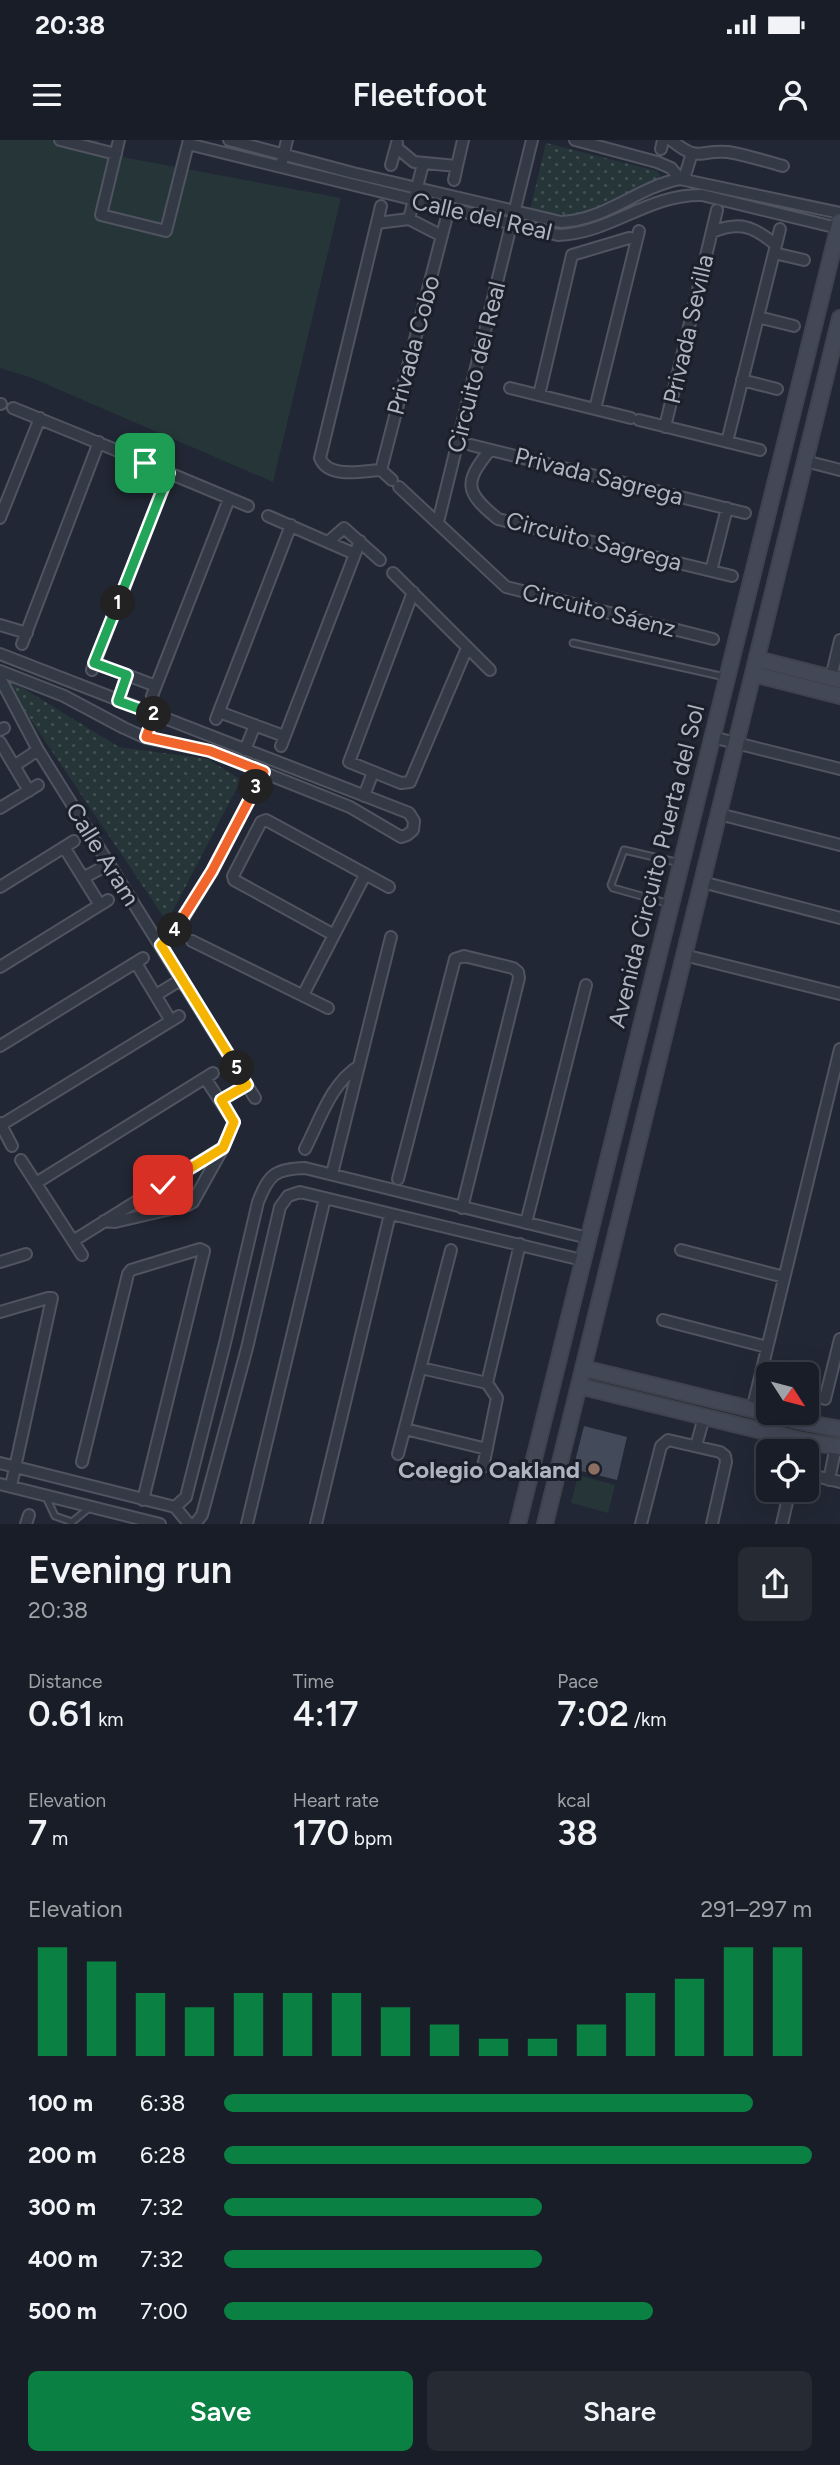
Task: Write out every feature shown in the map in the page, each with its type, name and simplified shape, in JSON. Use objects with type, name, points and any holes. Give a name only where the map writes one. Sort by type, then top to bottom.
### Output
[{"type":"street","points":[[61,140],[116,154]]},
{"type":"street","points":[[119,140],[101,215],[166,231],[189,142]]},
{"type":"street","name":"Calle del Real","points":[[229,140],[284,155],[352,179]]},
{"type":"street","points":[[281,167],[287,140]]},
{"type":"street","points":[[454,180],[463,140]]},
{"type":"street","name":"Circuito del Real","points":[[438,522],[532,140]]},
{"type":"street","points":[[575,140],[656,162],[671,168],[682,179],[802,205],[839,221]]},
{"type":"street","points":[[671,140],[692,153],[703,155],[726,152],[783,166]]},
{"type":"street","points":[[726,152],[729,140]]},
{"type":"street","name":"Calle del Real","points":[[189,142],[281,167],[561,222],[577,222],[593,217],[659,186],[682,179]]},
{"type":"street","points":[[397,144],[414,162],[457,166]]},
{"type":"street","points":[[391,165],[397,144]]},
{"type":"street","points":[[682,179],[692,153]]},
{"type":"street","points":[[409,219],[423,164]]},
{"type":"street","name":"Calle del Real","points":[[415,194],[512,224],[558,235],[587,232],[655,203],[687,194],[702,195],[799,219],[839,221]]},
{"type":"street","points":[[773,212],[776,199]]},
{"type":"street","points":[[380,470],[337,472],[323,465],[320,458],[381,205]]},
{"type":"street","points":[[799,219],[802,205]]},
{"type":"street","points":[[748,206],[745,226],[762,234],[775,249],[804,260]]},
{"type":"street","name":"Privada Sevilla","points":[[665,426],[717,210]]},
{"type":"street","points":[[377,223],[409,219],[442,236]]},
{"type":"street","name":"Privada Cobo","points":[[380,470],[446,220]]},
{"type":"street","name":"Avenida Circuito Puerta del Sol","points":[[518,1524],[839,221]]},
{"type":"street","points":[[611,222],[617,242]]},
{"type":"street","name":"Privada Sevilla","points":[[712,232],[725,227],[745,226]]},
{"type":"street","points":[[727,442],[780,229]]},
{"type":"street","points":[[539,395],[572,255],[638,235],[595,409]]},
{"type":"street","points":[[758,317],[794,326]]},
{"type":"street","name":"Avenida Circuito Puerta del Sol","points":[[545,1524],[840,318]]},
{"type":"street","points":[[742,380],[777,388]]},
{"type":"street","name":"Privada Sevilla","points":[[510,388],[760,450]]},
{"type":"street","points":[[13,408],[128,455]]},
{"type":"street","points":[[0,518],[40,418]]},
{"type":"street","points":[[22,644],[99,442]]},
{"type":"street","name":"Privada Sagrega","points":[[471,445],[745,513]]},
{"type":"street","points":[[449,474],[470,480],[475,468],[490,450]]},
{"type":"street","points":[[805,461],[840,470]]},
{"type":"street","points":[[145,463],[248,506]]},
{"type":"street","name":"Circuito Sáenz","points":[[380,470],[506,587],[713,639]]},
{"type":"street","points":[[169,473],[93,667],[127,675],[154,691],[229,499]]},
{"type":"street","name":"Circuito Sagrega","points":[[470,480],[475,498],[498,519],[732,576]]},
{"type":"street","points":[[711,571],[727,508]]},
{"type":"street","points":[[268,516],[355,554]]},
{"type":"street","points":[[291,525],[218,716],[255,725],[283,741],[360,541]]},
{"type":"street","points":[[328,542],[344,528],[380,560]]},
{"type":"street","points":[[393,573],[491,670]]},
{"type":"street","points":[[413,592],[349,762],[404,784],[410,782],[467,648]]},
{"type":"street","points":[[0,626],[27,633]]},
{"type":"street","points":[[755,667],[835,679],[840,640]]},
{"type":"street","points":[[0,654],[409,813],[414,821],[413,830],[401,837],[350,807],[210,751],[146,737],[64,696],[0,671]]},
{"type":"street","points":[[755,667],[840,696]]},
{"type":"street","points":[[118,701],[127,675]]},
{"type":"street","name":"Calle Aram","points":[[0,678],[38,750],[255,1098]]},
{"type":"street","points":[[124,728],[134,706]]},
{"type":"street","points":[[146,737],[156,715]]},
{"type":"street","points":[[245,750],[255,725]]},
{"type":"street","points":[[712,737],[840,769]]},
{"type":"street","points":[[0,742],[14,766],[34,788],[0,808]]},
{"type":"street","points":[[14,766],[38,750]]},
{"type":"street","points":[[161,945],[178,927],[264,772]]},
{"type":"street","points":[[363,796],[373,772]]},
{"type":"street","points":[[719,814],[840,845]]},
{"type":"street","points":[[334,935],[234,880],[233,876],[261,822],[266,820],[389,887]]},
{"type":"street","points":[[229,839],[246,849]]},
{"type":"street","points":[[0,887],[69,844],[83,877],[104,903],[0,967]]},
{"type":"street","points":[[83,877],[109,864]]},
{"type":"street","points":[[303,995],[365,875]]},
{"type":"street","points":[[702,882],[840,918]]},
{"type":"street","points":[[332,1174],[391,937]]},
{"type":"street","points":[[192,941],[328,1008]]},
{"type":"street","points":[[398,1179],[456,959],[464,956],[513,968],[518,972],[519,978],[462,1208]]},
{"type":"street","points":[[684,956],[840,994]]},
{"type":"street","points":[[0,1046],[139,960],[156,995],[175,1019],[1,1124],[12,1146]]},
{"type":"street","points":[[156,995],[182,979]]},
{"type":"street","points":[[526,1223],[586,985]]},
{"type":"street","points":[[752,1410],[840,1049]]},
{"type":"street","points":[[305,1149],[335,1088],[346,1074],[359,1066]]},
{"type":"street","points":[[36,1183],[209,1076],[234,1122],[193,1202],[115,1222],[104,1221]]},
{"type":"street","points":[[221,1100],[247,1085]]},
{"type":"street","points":[[73,1241],[223,1148]]},
{"type":"street","points":[[22,1160],[82,1255]]},
{"type":"street","points":[[175,1507],[187,1497],[258,1202],[265,1184],[282,1169],[305,1168],[332,1174],[588,1238]]},
{"type":"street","points":[[195,1524],[202,1515],[247,1348],[280,1207],[288,1196],[300,1192],[582,1260]]},
{"type":"street","points":[[247,1524],[325,1198]]},
{"type":"street","points":[[316,1524],[390,1214]]},
{"type":"street","points":[[487,1383],[520,1244]]},
{"type":"street","points":[[82,1462],[128,1274],[131,1270],[200,1249],[204,1251],[142,1500]]},
{"type":"street","points":[[398,1454],[451,1250]]},
{"type":"street","points":[[681,1251],[784,1277]]},
{"type":"street","points":[[0,1262],[26,1254]]},
{"type":"street","points":[[0,1312],[52,1298],[15,1467],[5,1485],[160,1524]]},
{"type":"street","points":[[663,1320],[767,1347]]},
{"type":"street","points":[[825,1399],[840,1339]]},
{"type":"street","points":[[225,1343],[247,1348]]},
{"type":"street","points":[[421,1368],[487,1383],[497,1398],[483,1467]]},
{"type":"street","points":[[583,1368],[840,1429]]},
{"type":"street","points":[[579,1386],[838,1446],[835,1481]]},
{"type":"street","points":[[676,1410],[680,1392]]},
{"type":"street","points":[[696,1446],[704,1417]]},
{"type":"street","points":[[405,1429],[486,1449]]},
{"type":"street","points":[[641,1524],[662,1443],[671,1440],[720,1452],[726,1459],[712,1524]]},
{"type":"street","points":[[0,1463],[175,1507],[189,1524]]},
{"type":"street","points":[[782,1524],[787,1502]]},
{"type":"street","points":[[96,1508],[98,1524]]},
{"type":"lane","points":[[573,643],[725,677]]},
{"type":"lane","points":[[670,905],[613,888],[611,885],[624,850],[680,863]]},
{"type":"lane","points":[[45,1495],[55,1516],[72,1522],[96,1508]]},
{"type":"shaded area","points":[[0,140],[99,140],[96,152],[341,198],[273,482],[32,378],[0,368]]},
{"type":"shaded area","points":[[546,143],[657,171],[660,178],[593,211],[572,216],[530,210]]},
{"type":"shaded area","points":[[0,674],[119,747],[208,759],[241,780],[167,922]]},
{"type":"shaded area","points":[[578,1475],[615,1485],[608,1513],[571,1503]]},
{"type":"building","points":[[584,1426],[627,1437],[617,1480],[573,1469]]},
{"type":"place","name":"Colegio Oakland","points":[[594,1469]]},
{"type":"route","points":[[145,463],[169,473],[94,663],[127,675],[118,701],[156,715],[146,737],[210,751],[264,772],[212,871],[178,927],[161,945],[247,1085],[221,1100],[234,1122],[223,1148],[163,1185]]}]
